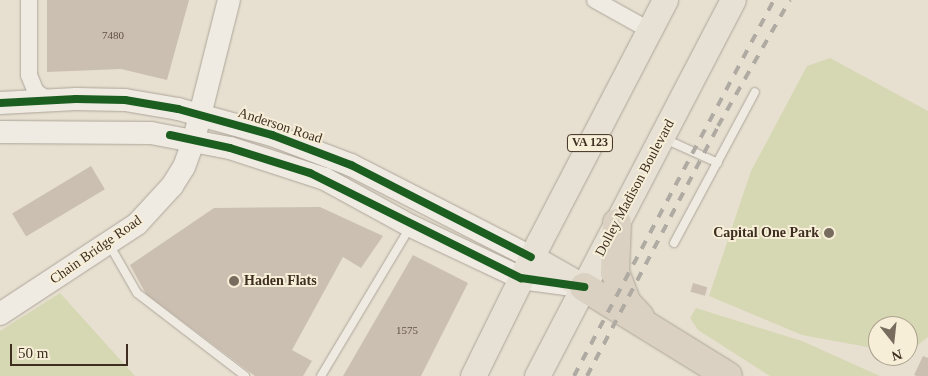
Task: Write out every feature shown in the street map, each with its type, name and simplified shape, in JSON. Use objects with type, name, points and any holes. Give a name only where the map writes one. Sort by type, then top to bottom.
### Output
[{"type":"highway","points":[[617,223],[614,258],[620,288],[627,303],[654,330]]},
{"type":"highway","points":[[584,286],[728,376]]},
{"type":"main road","name":"VA 123","points":[[473,376],[526,267],[665,0]]},
{"type":"main road","name":"Dolley Madison Boulevard","points":[[537,376],[733,0]]},
{"type":"main road","points":[[526,267],[584,286]]},
{"type":"street","points":[[29,0],[29,75],[36,92],[48,100]]},
{"type":"street","name":"Chain Bridge Road","points":[[0,314],[137,224],[172,186],[194,139],[229,0]]},
{"type":"street","points":[[594,0],[649,30]]},
{"type":"street","name":"Anderson Road","points":[[0,103],[48,100],[124,100],[201,115],[272,135],[338,159],[526,267]]},
{"type":"street","points":[[0,132],[111,130],[194,139],[310,173],[411,226],[526,267]]},
{"type":"lane","points":[[674,243],[756,92]]},
{"type":"lane","points":[[661,137],[718,163]]},
{"type":"lane","points":[[321,376],[411,226]]},
{"type":"lane","points":[[108,243],[137,293],[244,376]]},
{"type":"green space","name":"Capital One Park","points":[[830,58],[928,111],[928,337],[918,345],[918,316],[868,316],[868,347],[802,335],[709,296],[751,171],[807,66]]},
{"type":"green space","points":[[60,293],[135,376],[0,376],[0,331]]},
{"type":"green space","points":[[696,308],[802,341],[880,376],[770,376],[698,330],[690,318]]},
{"type":"building","points":[[47,0],[189,0],[167,80],[121,69],[47,72]]},
{"type":"building","points":[[91,166],[105,189],[26,237],[12,213]]},
{"type":"building","name":"Haden Flats","points":[[320,207],[383,236],[361,268],[343,257],[292,350],[312,361],[303,376],[255,376],[146,294],[130,265],[214,208]]},
{"type":"building","points":[[413,255],[468,283],[421,376],[343,376]]},
{"type":"building","points":[[693,283],[707,287],[705,296],[691,292]]},
{"type":"building","points":[[923,356],[928,358],[928,376],[914,375]]},
{"type":"railway","points":[[574,376],[774,0]]},
{"type":"railway","points":[[587,376],[718,126],[790,0]]},
{"type":"cycle path","points":[[0,103],[76,99],[125,100],[178,109],[272,135],[351,165],[531,257]]},
{"type":"cycle path","points":[[170,135],[230,148],[310,173],[521,278],[584,287]]},
{"type":"place","name":"Capital One Park","points":[[829,233]]},
{"type":"place","name":"Haden Flats","points":[[234,281]]}]
